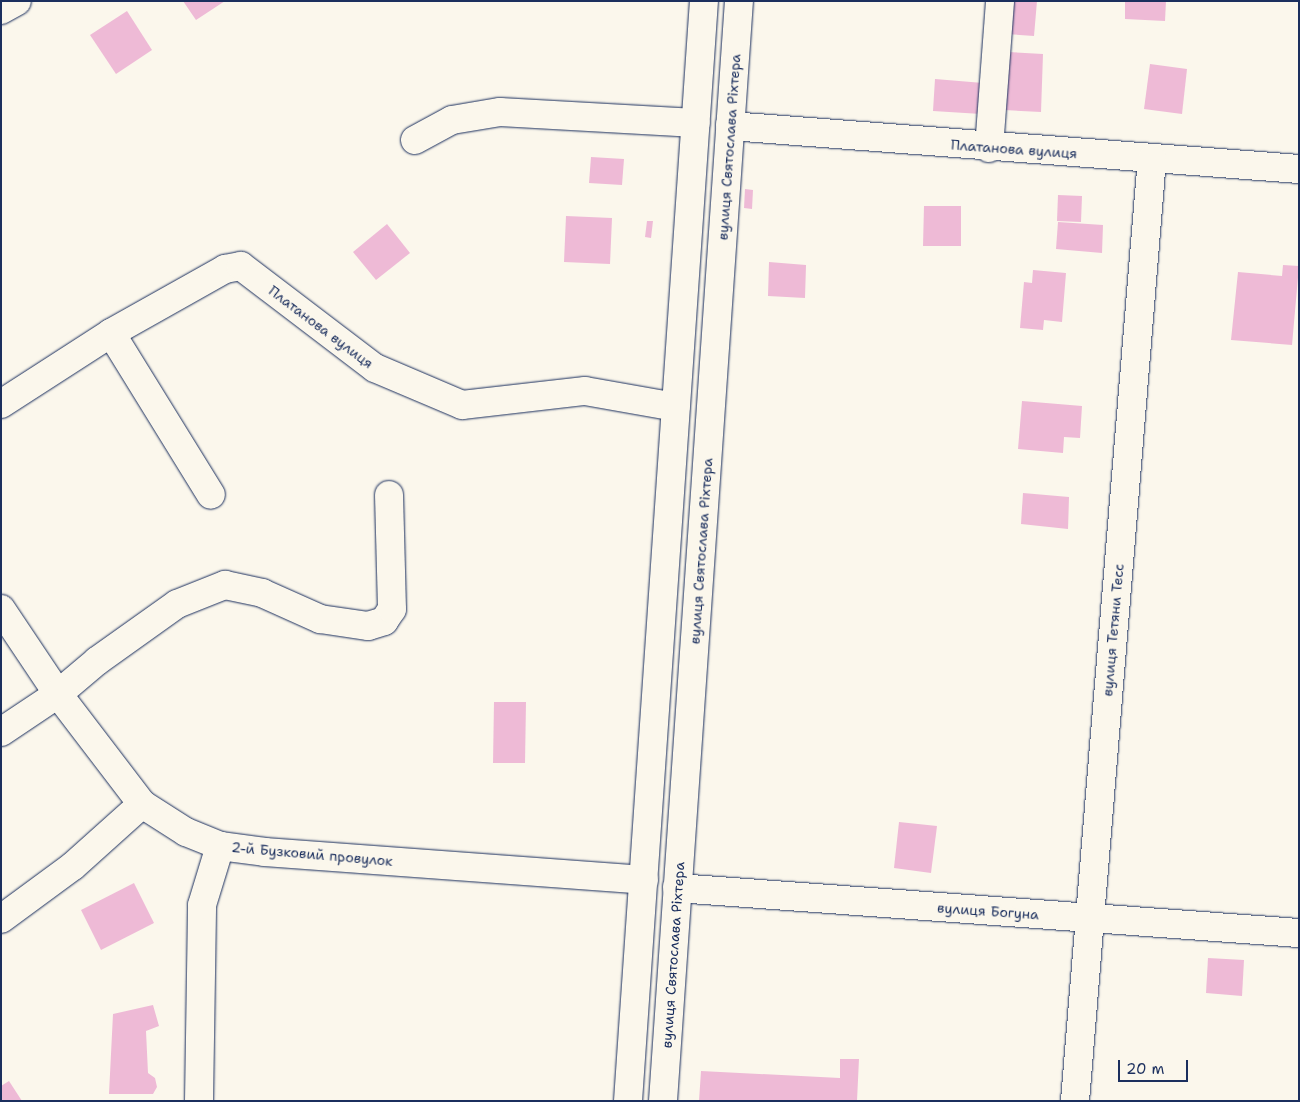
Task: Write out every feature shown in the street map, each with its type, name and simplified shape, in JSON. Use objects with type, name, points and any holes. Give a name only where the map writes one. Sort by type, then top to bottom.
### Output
[{"type":"street","points":[[1,10],[17,1]]},
{"type":"street","points":[[628,1101],[704,1]]},
{"type":"street","name":"вулиця Святослава Ріхтера","points":[[663,1101],[739,1]]},
{"type":"street","points":[[989,148],[1000,1]]},
{"type":"street","points":[[415,140],[452,120],[500,112],[696,124]]},
{"type":"street","name":"Платанова вулиця","points":[[730,126],[989,148],[1299,169]]},
{"type":"street","name":"вулиця Тетяни Тесс","points":[[1075,1101],[1152,159]]},
{"type":"street","name":"Платанова вулиця","points":[[1,404],[111,333],[225,269],[241,266],[375,368],[462,405],[585,392],[676,407]]},
{"type":"street","points":[[111,333],[211,495]]},
{"type":"street","points":[[1,732],[58,694],[97,661],[177,604],[224,585],[262,594],[320,620],[368,626],[384,621],[392,609],[389,495]]},
{"type":"street","name":"2-й Бузковий провулок","points":[[1,609],[58,694],[142,804],[186,832],[220,846],[265,852],[644,880]]},
{"type":"street","points":[[1,919],[73,866],[142,804]]},
{"type":"street","points":[[199,1101],[202,905],[220,846]]},
{"type":"street","name":"вулиця Богуна","points":[[678,888],[1299,933]]},
{"type":"building","points":[[183,1],[225,1],[196,20]]},
{"type":"building","points":[[1009,1],[1037,1],[1034,36],[1006,34]]},
{"type":"building","points":[[1125,1],[1166,1],[1165,21],[1125,19]]},
{"type":"building","points":[[127,11],[152,50],[116,74],[90,35]]},
{"type":"building","points":[[1007,52],[1043,54],[1041,112],[1004,110]]},
{"type":"building","points":[[1150,64],[1187,69],[1182,114],[1144,109]]},
{"type":"building","points":[[935,79],[983,83],[981,114],[933,111]]},
{"type":"building","points":[[591,157],[624,159],[622,185],[589,183]]},
{"type":"building","points":[[745,189],[753,190],[752,209],[744,208]]},
{"type":"building","points":[[1058,195],[1082,196],[1081,222],[1057,221]]},
{"type":"building","points":[[924,206],[961,206],[961,246],[923,246]]},
{"type":"building","points":[[566,216],[612,218],[610,264],[564,262]]},
{"type":"building","points":[[647,221],[653,221],[651,238],[645,237]]},
{"type":"building","points":[[1058,222],[1103,225],[1102,253],[1056,249]]},
{"type":"building","points":[[387,224],[410,253],[376,280],[353,252]]},
{"type":"building","points":[[769,262],[806,265],[805,298],[768,296]]},
{"type":"building","points":[[1283,265],[1299,266],[1292,345],[1231,340],[1238,272],[1282,276]]},
{"type":"building","points":[[1033,270],[1066,273],[1062,322],[1044,320],[1043,330],[1020,328],[1024,282],[1032,283]]},
{"type":"building","points":[[1022,401],[1082,406],[1080,438],[1064,437],[1063,453],[1018,449]]},
{"type":"building","points":[[1023,493],[1069,497],[1068,529],[1021,524]]},
{"type":"building","points":[[494,702],[526,702],[525,763],[493,763]]},
{"type":"building","points":[[899,822],[937,826],[931,873],[894,868]]},
{"type":"building","points":[[134,883],[154,923],[101,950],[81,910]]},
{"type":"building","points":[[1208,958],[1244,960],[1242,996],[1206,993]]},
{"type":"building","points":[[153,1005],[159,1026],[146,1031],[148,1073],[155,1078],[157,1087],[153,1094],[109,1094],[113,1014]]},
{"type":"building","points":[[840,1059],[859,1059],[857,1101],[699,1101],[701,1071],[840,1078]]},
{"type":"building","points":[[9,1081],[22,1101],[1,1101],[1,1086]]}]
